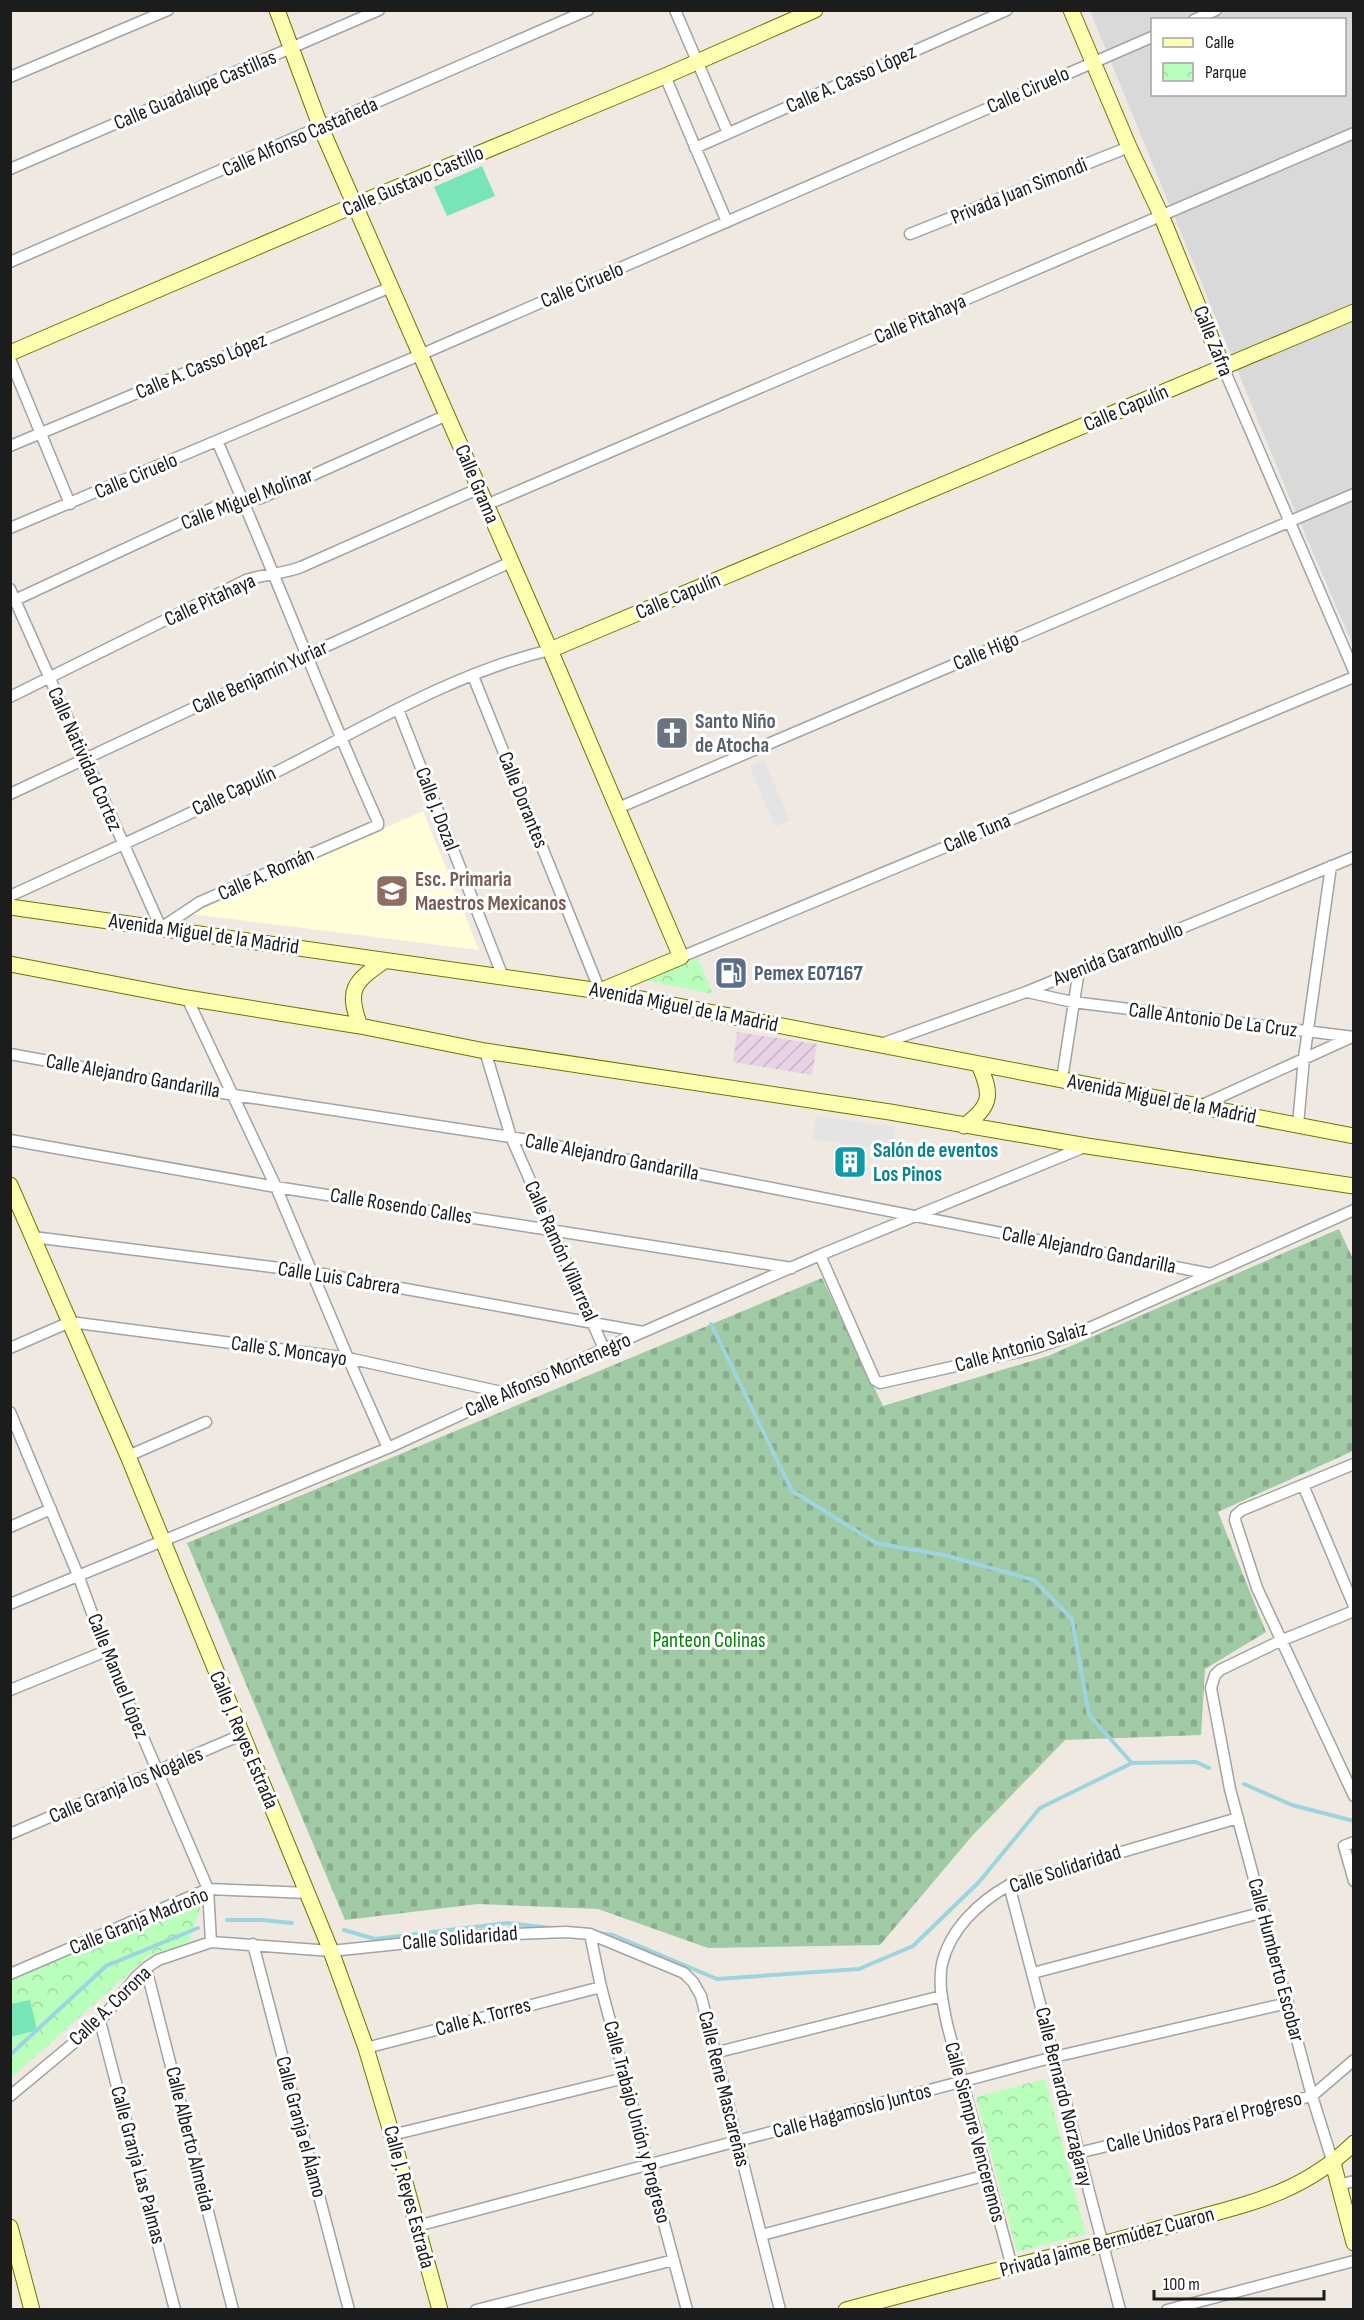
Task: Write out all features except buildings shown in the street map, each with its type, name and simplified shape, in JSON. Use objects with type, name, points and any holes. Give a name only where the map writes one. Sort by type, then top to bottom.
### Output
[{"type":"street","points":[[10,77],[168,10]]},
{"type":"street","name":"Calle Grama","points":[[277,10],[321,128],[480,488],[681,957]]},
{"type":"street","name":"Calle Guadalupe Castillas","points":[[10,170],[379,10]]},
{"type":"street","name":"Calle Alfonso Castañeda","points":[[10,262],[588,10]]},
{"type":"street","points":[[675,10],[728,133]]},
{"type":"street","name":"Calle Gustavo Castillo","points":[[10,353],[355,205],[698,62],[815,10]]},
{"type":"street","name":"Calle A. Casso López","points":[[695,147],[1006,10]]},
{"type":"street","name":"Calle Zafra","points":[[1071,10],[1129,147],[1161,215],[1223,367],[1353,671]]},
{"type":"street","points":[[1198,18],[1216,10]]},
{"type":"street","name":"Calle Ciruelo","points":[[10,528],[420,355],[1151,37]]},
{"type":"street","points":[[665,76],[727,222]]},
{"type":"street","name":"Calle Pitahaya","points":[[486,505],[1353,132]]},
{"type":"street","name":"Privada Juan Simondi","points":[[910,234],[1129,147]]},
{"type":"street","name":"Calle A. Casso López","points":[[10,446],[391,287]]},
{"type":"street","name":"Calle Capulín","points":[[10,896],[288,766],[398,709],[473,676],[521,657],[550,650],[1353,312]]},
{"type":"street","points":[[10,359],[70,504]]},
{"type":"street","name":"Calle Miguel Molinar","points":[[15,600],[215,507],[261,498],[447,415]]},
{"type":"street","points":[[217,441],[340,738]]},
{"type":"street","name":"Calle Pitahaya","points":[[10,697],[246,580],[287,573],[480,488]]},
{"type":"street","name":"Calle Higo","points":[[618,808],[1353,494]]},
{"type":"street","name":"Calle Benjamín Yuriar","points":[[10,794],[307,654],[511,562]]},
{"type":"street","name":"Calle Natividad Cortez","points":[[10,589],[161,928]]},
{"type":"street","name":"Calle Dorantes","points":[[473,676],[600,991]]},
{"type":"street","name":"Calle Tuna","points":[[600,991],[1353,676]]},
{"type":"street","name":"Calle J. Dozal","points":[[398,709],[503,977]]},
{"type":"street","name":"Calle A. Román","points":[[161,928],[200,902],[374,827],[378,822],[340,738]]},
{"type":"street","name":"Avenida Garambullo","points":[[880,1044],[1026,992],[1353,856]]},
{"type":"street","points":[[1298,1125],[1304,1058],[1331,866]]},
{"type":"street","name":"Avenida Miguel de la Madrid","points":[[10,907],[600,991],[1353,1136]]},
{"type":"street","points":[[360,1026],[353,1005],[354,989],[363,976],[384,961]]},
{"type":"street","points":[[10,964],[187,998],[360,1026],[484,1051],[880,1110],[1087,1146],[1353,1186]]},
{"type":"street","points":[[1062,1079],[1079,970]]},
{"type":"street","name":"Calle Antonio De La Cruz","points":[[1026,992],[1073,1002],[1353,1037]]},
{"type":"street","points":[[187,998],[276,1187],[388,1448]]},
{"type":"street","points":[[1200,1106],[1353,1037]]},
{"type":"street","name":"Calle Ramón Villarreal","points":[[484,1051],[511,1137],[604,1349]]},
{"type":"street","name":"Calle Alejandro Gandarilla","points":[[10,1054],[234,1095],[511,1137],[1210,1274]]},
{"type":"street","points":[[964,1125],[980,1114],[986,1103],[988,1087],[979,1065]]},
{"type":"street","name":"Calle Rosendo Calles","points":[[10,1140],[276,1187],[793,1268]]},
{"type":"street","name":"Calle Alfonso Montenegro","points":[[10,1605],[388,1448],[604,1349],[820,1255],[1087,1146]]},
{"type":"street","name":"Calle J. Reyes Estrada","points":[[10,1185],[128,1456],[331,1951],[366,2048],[440,2310]]},
{"type":"street","name":"Calle Antonio Salaiz","points":[[820,1255],[875,1380],[880,1383],[1053,1343],[1100,1325],[1210,1274],[1352,1215]]},
{"type":"street","name":"Calle Luis Cabrera","points":[[33,1237],[312,1272],[644,1332]]},
{"type":"street","points":[[10,1348],[70,1322]]},
{"type":"street","name":"Calle S. Moncayo","points":[[70,1322],[348,1358],[506,1393]]},
{"type":"street","name":"Calle Manuel López","points":[[10,1412],[15,1438],[51,1509],[106,1651],[208,1889],[212,1942]]},
{"type":"street","points":[[128,1456],[206,1422]]},
{"type":"street","points":[[1353,1464],[1242,1509],[1234,1520],[1257,1588],[1353,1796]]},
{"type":"street","points":[[1304,1485],[1353,1606]]},
{"type":"street","points":[[10,1527],[51,1509]]},
{"type":"street","points":[[1280,1641],[1353,1611]]},
{"type":"street","name":"Calle Humberto Escobar","points":[[1280,1641],[1215,1675],[1211,1682],[1211,1692],[1238,1818],[1312,2096],[1333,2163],[1346,2183],[1353,2243]]},
{"type":"street","points":[[10,1690],[106,1651]]},
{"type":"street","name":"Calle Granja los Nogales","points":[[10,1834],[241,1735]]},
{"type":"street","name":"Calle Solidaridad","points":[[942,1996],[942,1965],[953,1939],[968,1917],[986,1898],[1009,1884],[1238,1818]]},
{"type":"street","points":[[1353,1842],[1345,1844],[1353,1881]]},
{"type":"street","name":"Calle Bernardo Norzagaray","points":[[1009,1884],[1120,2310]]},
{"type":"street","name":"Calle Granja Madroño","points":[[10,1974],[208,1889],[308,1893]]},
{"type":"street","points":[[1033,1973],[1264,1912]]},
{"type":"street","name":"Calle Solidaridad","points":[[331,1951],[504,1934],[540,1932],[590,1934]]},
{"type":"street","name":"Calle Trabajo Unión y Progreso","points":[[590,1934],[601,1986],[687,2310]]},
{"type":"street","name":"Calle Rene Mascareñas","points":[[590,1934],[684,1973],[693,1982],[701,1996],[780,2310]]},
{"type":"street","name":"Calle A. Corona","points":[[10,2096],[100,2021],[126,1988],[146,1968],[158,1960],[212,1942],[331,1951]]},
{"type":"street","name":"Calle Granja el Álamo","points":[[253,1944],[349,2310]]},
{"type":"street","name":"Calle Alberto Almeida","points":[[146,1968],[233,2310]]},
{"type":"street","name":"Calle A. Torres","points":[[366,2048],[601,1986]]},
{"type":"street","points":[[714,2054],[942,1996]]},
{"type":"street","name":"Calle Siempre Venceremos","points":[[942,1996],[961,2082],[1012,2267]]},
{"type":"street","name":"Calle Hagamoslo Juntos","points":[[417,2226],[1054,2057],[1288,2003]]},
{"type":"street","name":"Calle Granja Las Palmas","points":[[100,2021],[175,2310]]},
{"type":"street","name":"Calle Unidos Para el Progreso","points":[[1078,2152],[1312,2096],[1353,2060]]},
{"type":"street","points":[[392,2135],[625,2078]]},
{"type":"street","name":"Privada Jaime Bermúdez Cuaron","points":[[846,2310],[1102,2245],[1256,2202],[1289,2189],[1333,2163],[1353,2143]]},
{"type":"street","points":[[762,2235],[987,2175]]},
{"type":"street","points":[[10,2227],[32,2310]]},
{"type":"street","points":[[476,2310],[674,2259]]},
{"type":"street","points":[[1167,2310],[1353,2261]]},
{"type":"shaded area","points":[[1090,11],[1353,11],[1353,645],[1293,506]]},
{"type":"shaded area","points":[[764,760],[790,821],[775,827],[750,766]]},
{"type":"shaded area","name":"Esc. Primaria Maestros Mexicanos","points":[[423,811],[479,950],[192,914]]},
{"type":"shaded area","points":[[737,1032],[817,1044],[812,1075],[733,1062]]},
{"type":"shaded area","points":[[816,1116],[895,1127],[892,1150],[813,1139]]},
{"type":"green space","points":[[482,166],[495,196],[447,216],[434,187]]},
{"type":"green space","points":[[698,958],[713,994],[643,980]]},
{"type":"green space","name":"Panteon Colinas","points":[[1339,1229],[1353,1259],[1353,1451],[1218,1512],[1266,1632],[1205,1669],[1201,1735],[1065,1740],[972,1836],[880,1945],[708,1948],[598,1909],[478,1904],[345,1920],[187,1543],[822,1278],[883,1406],[1048,1356]]},
{"type":"green space","points":[[202,1902],[189,1942],[148,1956],[11,2078],[11,1979],[98,1941]]},
{"type":"green space","points":[[30,2000],[37,2030],[11,2037],[11,2004]]},
{"type":"green space","points":[[1045,2079],[1086,2234],[1017,2252],[976,2097]]},
{"type":"waterway","points":[[711,1324],[792,1491],[876,1543],[948,1556],[1034,1580],[1072,1619],[1089,1715],[1131,1762]]},
{"type":"waterway","points":[[597,1933],[613,1935],[717,1979],[859,1969],[913,1946],[979,1882],[1040,1808],[1132,1763],[1196,1762],[1209,1768]]},
{"type":"waterway","points":[[1244,1784],[1292,1805],[1354,1821]]},
{"type":"waterway","points":[[227,1920],[292,1923]]},
{"type":"waterway","points":[[344,1930],[375,1939],[507,1923],[551,1928]]},
{"type":"waterway","points":[[10,2055],[106,1966],[198,1928]]},
{"type":"place","name":"Santo Niño de Atocha","points":[[672,733]]},
{"type":"place","name":"Esc. Primaria Maestros Mexicanos","points":[[392,891]]},
{"type":"place","name":"Pemex E07167","points":[[731,973]]},
{"type":"place","name":"Salón de eventos Los Pinos","points":[[850,1162]]}]
